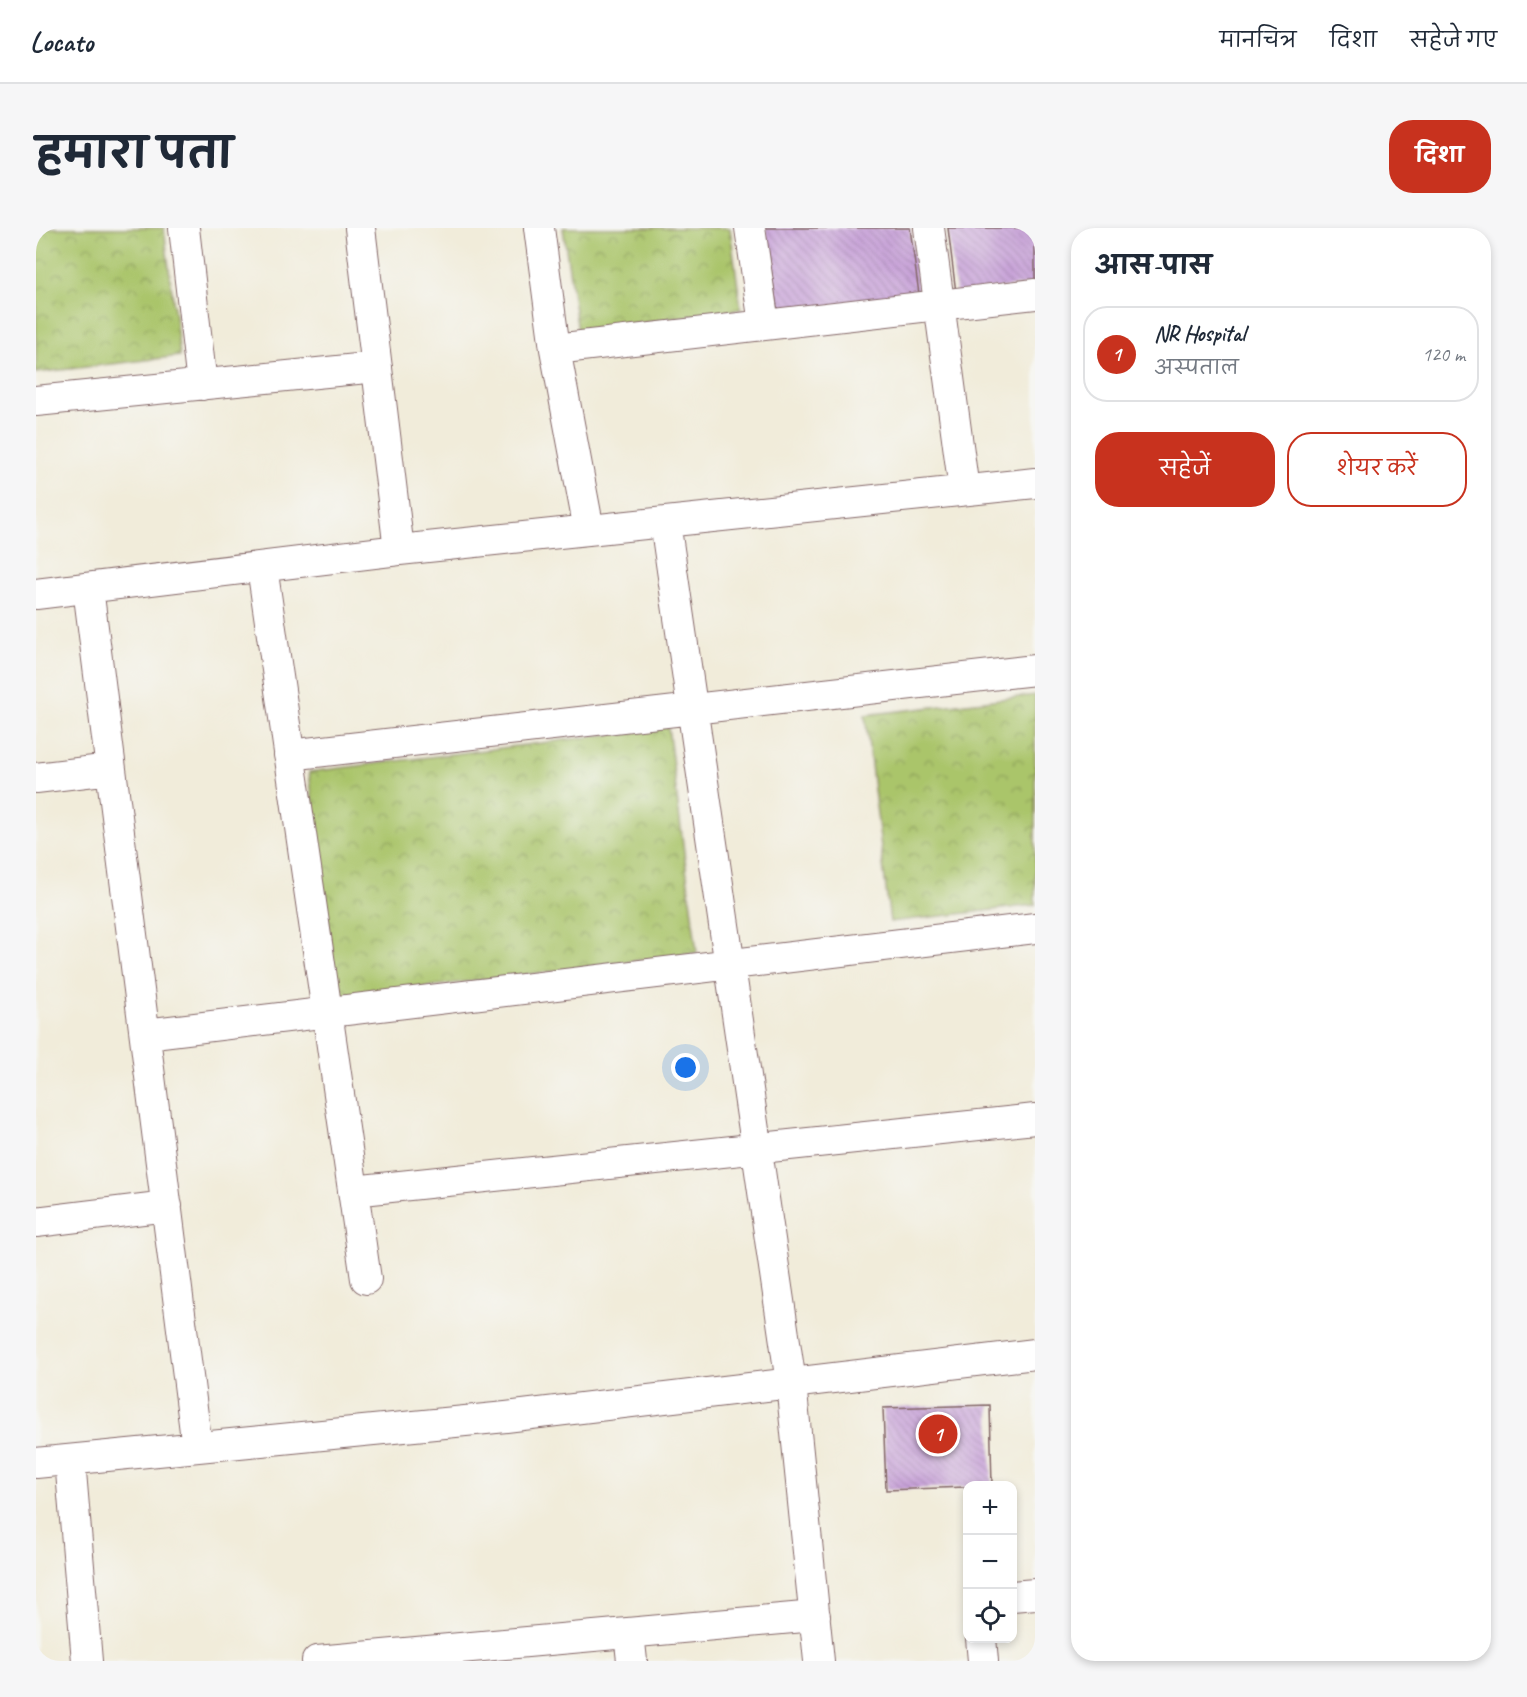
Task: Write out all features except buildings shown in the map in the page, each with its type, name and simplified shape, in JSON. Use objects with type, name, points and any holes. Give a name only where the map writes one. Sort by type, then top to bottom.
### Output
[{"type":"street","points":[[184,228],[202,385]]},
{"type":"street","points":[[360,228],[399,550]]},
{"type":"street","points":[[538,228],[555,349],[589,530]]},
{"type":"street","points":[[750,228],[764,324]]},
{"type":"street","points":[[929,228],[964,490]]},
{"type":"street","points":[[555,349],[939,303],[1035,294]]},
{"type":"street","points":[[36,401],[377,367]]},
{"type":"street","points":[[36,594],[399,550],[1035,483]]},
{"type":"street","points":[[665,522],[728,966],[791,1383],[819,1661]]},
{"type":"street","points":[[261,567],[366,1279]]},
{"type":"street","points":[[88,588],[197,1448]]},
{"type":"street","points":[[289,755],[1035,670]]},
{"type":"street","points":[[36,778],[111,769]]},
{"type":"street","points":[[145,1034],[1035,928]]},
{"type":"street","points":[[353,1191],[1035,1119]]},
{"type":"street","points":[[36,1222],[166,1206]]},
{"type":"street","points":[[36,1463],[506,1417],[1035,1354]]},
{"type":"street","points":[[70,1460],[87,1661]]},
{"type":"street","points":[[1017,1596],[1035,1594]]},
{"type":"street","points":[[317,1661],[631,1647],[815,1616]]},
{"type":"street","points":[[981,1643],[983,1661]]},
{"type":"green space","points":[[36,228],[164,228],[180,356],[36,373]]},
{"type":"green space","points":[[563,228],[730,228],[741,309],[578,332]]},
{"type":"green space","points":[[1035,695],[1035,905],[890,922],[865,715]]},
{"type":"green space","points":[[668,727],[697,953],[337,998],[309,772]]},
{"type":"place","name":"NR Hospital","points":[[938,1434]]}]
